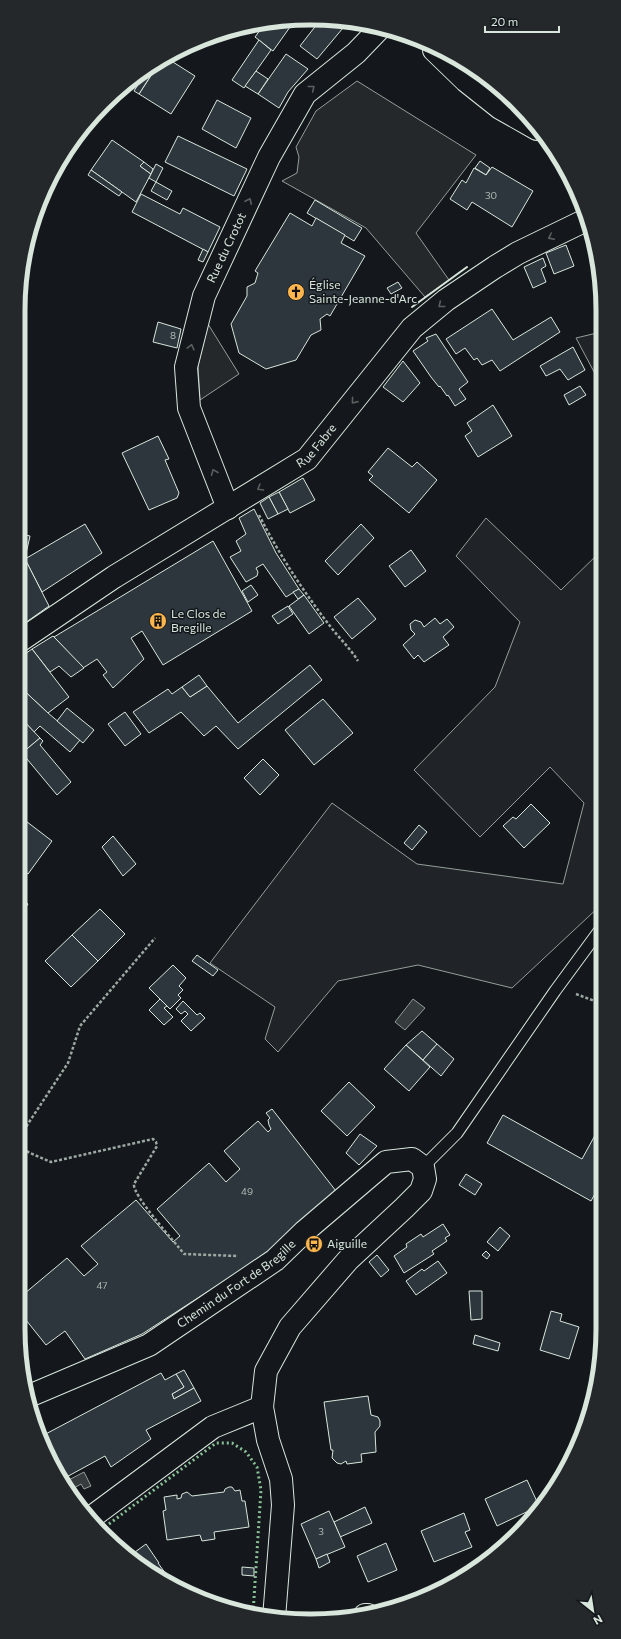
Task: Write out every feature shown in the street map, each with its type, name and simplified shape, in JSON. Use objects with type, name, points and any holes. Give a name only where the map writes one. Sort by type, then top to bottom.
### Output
[{"type":"street","name":"Rue du Crotot","points":[[228,508],[188,408],[186,367],[204,296],[269,157],[305,94],[356,53],[376,33]]},
{"type":"street","points":[[440,56],[466,80],[500,108],[525,122]]},
{"type":"street","name":"Rue Fabre","points":[[25,637],[114,578],[307,459],[412,328],[446,300],[518,253],[582,222]]},
{"type":"street","name":"Chemin du Fort de Bregille","points":[[33,1394],[149,1345],[275,1260],[305,1231],[386,1162],[412,1159],[423,1167]]},
{"type":"street","points":[[274,1612],[283,1505],[282,1479],[268,1440],[262,1407],[266,1371],[290,1327],[348,1260],[421,1191],[424,1179],[423,1167]]},
{"type":"street","points":[[94,1515],[213,1427],[262,1407]]},
{"type":"lane","points":[[423,1167],[457,1133],[560,984],[596,935]]},
{"type":"path","points":[[249,495],[283,559],[330,626],[351,650],[358,661]]},
{"type":"path","points":[[25,1128],[68,1063],[80,1026],[155,938]]},
{"type":"path","points":[[560,984],[576,993],[596,1000]]},
{"type":"path","points":[[25,1150],[51,1162],[153,1139],[157,1146],[133,1188],[142,1203],[184,1254],[245,1256]]},
{"type":"shaded area","points":[[357,81],[476,155],[416,233],[449,280],[425,297],[366,228],[282,181],[297,173],[299,157],[296,147],[316,111]]},
{"type":"shaded area","points":[[208,324],[239,374],[200,400],[198,366]]},
{"type":"shaded area","points":[[596,333],[596,376],[576,338]]},
{"type":"shaded area","points":[[486,518],[561,590],[596,556],[596,910],[512,988],[418,965],[338,981],[278,1052],[265,1039],[275,1007],[210,963],[332,803],[417,864],[563,884],[584,803],[550,767],[480,837],[414,770],[495,687],[520,622],[456,556]]},
{"type":"shaded area","points":[[413,999],[425,1008],[405,1030],[395,1022]]},
{"type":"shaded area","points":[[84,1472],[91,1486],[84,1489],[81,1484],[74,1488],[69,1480]]},
{"type":"building","points":[[316,25],[344,27],[317,59],[300,46]]},
{"type":"building","points":[[291,26],[273,51],[255,37],[261,29]]},
{"type":"building","points":[[259,40],[271,50],[244,88],[232,80]]},
{"type":"building","points":[[286,54],[308,69],[288,92],[279,108],[258,94]]},
{"type":"building","points":[[171,61],[195,76],[171,114],[139,94],[153,72]]},
{"type":"building","points":[[256,71],[268,79],[258,94],[245,86]]},
{"type":"building","points":[[153,73],[139,94],[134,91],[140,82]]},
{"type":"building","points":[[217,100],[251,118],[236,148],[202,129]]},
{"type":"building","points":[[178,136],[247,169],[234,196],[165,162]]},
{"type":"building","points":[[112,140],[144,162],[140,166],[151,174],[136,202],[91,170]]},
{"type":"building","points":[[480,161],[490,168],[486,175],[475,168]]},
{"type":"building","points":[[144,162],[153,169],[151,174],[140,166]]},
{"type":"building","points":[[156,164],[163,168],[156,182],[149,178]]},
{"type":"building","points":[[492,167],[533,191],[512,227],[472,202],[467,210],[450,199],[462,180],[466,183],[474,168],[486,175]]},
{"type":"building","points":[[91,170],[122,192],[119,196],[88,175]]},
{"type":"building","points":[[156,182],[172,191],[167,200],[151,191]]},
{"type":"building","points":[[141,194],[180,214],[183,208],[220,227],[208,252],[132,212]]},
{"type":"building","points":[[315,200],[362,228],[354,241],[307,213]]},
{"type":"building","name":"Église Sainte-Jeanne-d'Arc","points":[[290,213],[312,226],[316,218],[345,235],[341,243],[365,256],[330,316],[327,314],[320,319],[321,330],[311,335],[296,360],[266,369],[239,353],[231,324],[247,296],[247,287],[255,283],[258,273],[255,271]]},
{"type":"building","points":[[566,245],[574,266],[554,274],[546,253]]},
{"type":"building","points":[[203,249],[208,252],[203,262],[198,260]]},
{"type":"building","points":[[543,258],[546,266],[541,269],[546,282],[533,288],[524,267]]},
{"type":"building","points":[[591,265],[593,265],[594,277]]},
{"type":"building","points":[[398,282],[402,288],[391,294],[387,288]]},
{"type":"building","points":[[492,309],[513,340],[551,317],[560,332],[500,371],[492,360],[482,365],[477,358],[474,360],[465,348],[456,354],[446,339]]},
{"type":"building","points":[[158,322],[181,329],[177,348],[153,342]]},
{"type":"building","points":[[436,334],[468,382],[459,389],[466,399],[455,406],[448,395],[447,396],[431,377],[413,351],[428,341],[426,338]]},
{"type":"building","points":[[573,347],[585,370],[568,380],[560,369],[546,376],[540,366]]},
{"type":"building","points":[[403,361],[420,383],[403,402],[383,387]]},
{"type":"building","points":[[580,386],[586,395],[569,405],[564,395]]},
{"type":"building","points":[[493,405],[512,436],[478,457],[465,436],[472,431],[467,423]]},
{"type":"building","points":[[158,436],[169,459],[165,460],[179,493],[177,498],[149,510],[122,453]]},
{"type":"building","points":[[388,448],[412,467],[417,462],[437,480],[409,513],[369,480],[373,476],[368,472]]},
{"type":"building","points":[[303,478],[315,500],[290,513],[279,492]]},
{"type":"building","points":[[279,492],[288,509],[278,514],[269,497]]},
{"type":"building","points":[[269,497],[278,514],[268,519],[260,503]]},
{"type":"building","points":[[254,509],[276,553],[299,589],[286,597],[263,564],[256,568],[258,572],[257,576],[246,582],[230,557],[241,551],[236,541],[246,534],[239,518]]},
{"type":"building","points":[[85,524],[102,553],[42,592],[25,559]]},
{"type":"building","points":[[361,524],[374,538],[338,575],[325,561]]},
{"type":"building","points":[[25,535],[30,536],[25,558]]},
{"type":"building","name":"Le Clos de Bregille","points":[[213,541],[252,611],[163,665],[142,631],[131,638],[144,659],[113,688],[103,675],[107,672],[97,659],[83,668],[54,637]]},
{"type":"building","points":[[411,550],[426,571],[405,587],[389,566]]},
{"type":"building","points":[[25,559],[49,606],[25,623]]},
{"type":"building","points":[[251,585],[258,595],[248,602],[242,591]]},
{"type":"building","points":[[299,589],[304,595],[298,599],[293,592]]},
{"type":"building","points":[[304,595],[324,623],[309,634],[289,606]]},
{"type":"building","points":[[358,598],[376,619],[352,639],[334,617]]},
{"type":"building","points":[[288,606],[293,614],[278,624],[272,616]]},
{"type":"building","points":[[435,618],[440,624],[447,619],[454,627],[443,637],[449,645],[424,662],[418,655],[414,659],[403,645],[415,634],[411,630],[410,624],[415,620],[421,622],[424,627]]},
{"type":"building","points":[[53,636],[84,668],[71,677],[59,666],[50,672],[32,649]]},
{"type":"building","points":[[32,649],[69,697],[48,713],[25,692],[25,654]]},
{"type":"building","points":[[310,665],[322,680],[238,749],[216,726],[204,736],[181,712],[149,733],[133,712],[168,689],[172,694],[182,687],[190,697],[207,686],[238,723]]},
{"type":"building","points":[[199,675],[207,686],[190,697],[182,687]]},
{"type":"building","points":[[25,692],[80,740],[70,752],[40,726],[34,732],[25,722]]},
{"type":"building","points":[[323,699],[353,733],[314,765],[285,730]]},
{"type":"building","points":[[67,708],[94,730],[83,743],[57,721]]},
{"type":"building","points":[[125,712],[141,734],[125,746],[108,724]]},
{"type":"building","points":[[25,722],[40,738],[25,750]]},
{"type":"building","points":[[40,738],[43,741],[40,745],[71,782],[57,795],[25,757],[25,750]]},
{"type":"building","points":[[263,759],[279,775],[260,795],[244,778]]},
{"type":"building","points":[[531,804],[550,823],[524,848],[503,826],[513,817],[516,819]]},
{"type":"building","points":[[25,820],[52,841],[28,874],[25,872]]},
{"type":"building","points":[[419,825],[427,832],[412,850],[404,843]]},
{"type":"building","points":[[113,836],[136,864],[123,876],[102,847]]},
{"type":"building","points":[[100,909],[125,934],[98,961],[72,935]]},
{"type":"building","points":[[72,935],[98,961],[71,987],[45,961]]},
{"type":"building","points":[[197,955],[218,970],[213,976],[192,961]]},
{"type":"building","points":[[173,965],[186,978],[179,986],[183,990],[178,995],[181,998],[170,1009],[149,988]]},
{"type":"building","points":[[160,999],[167,1006],[164,1008],[173,1017],[164,1025],[149,1010]]},
{"type":"building","points":[[183,1001],[197,1015],[200,1013],[205,1018],[191,1031],[181,1021],[188,1014],[185,1011],[181,1014],[176,1009]]},
{"type":"building","points":[[422,1031],[437,1044],[423,1060],[406,1045]]},
{"type":"building","points":[[437,1044],[454,1059],[441,1076],[423,1060]]},
{"type":"building","points":[[406,1045],[430,1067],[409,1091],[384,1069]]},
{"type":"building","points":[[349,1082],[375,1107],[347,1136],[321,1111]]},
{"type":"building","points":[[272,1109],[336,1191],[266,1254],[142,1334],[85,1359],[65,1331],[46,1345],[25,1319],[25,1293],[67,1258],[84,1276],[98,1264],[81,1246],[136,1200],[173,1242],[180,1236],[157,1209],[209,1163],[226,1182],[240,1169],[224,1151],[258,1121],[268,1132],[271,1129],[268,1120],[270,1118],[266,1113]]},
{"type":"building","points":[[503,1115],[582,1159],[596,1133],[596,1192],[591,1201],[487,1143]]},
{"type":"building","points":[[360,1134],[377,1146],[359,1165],[346,1153]]},
{"type":"building","points":[[466,1174],[482,1184],[475,1195],[459,1185]]},
{"type":"building","points":[[443,1224],[450,1235],[445,1238],[447,1241],[432,1251],[434,1254],[404,1273],[394,1256],[407,1247],[406,1244],[421,1234],[423,1237]]},
{"type":"building","points":[[500,1227],[510,1236],[498,1251],[487,1242]]},
{"type":"building","points":[[486,1251],[490,1255],[487,1259],[482,1255]]},
{"type":"building","points":[[377,1255],[389,1270],[381,1277],[369,1262]]},
{"type":"building","points":[[438,1261],[447,1273],[416,1295],[406,1281],[422,1269],[424,1271]]},
{"type":"building","points":[[469,1291],[482,1291],[482,1319],[471,1320]]},
{"type":"building","points":[[551,1311],[562,1314],[560,1321],[579,1327],[569,1359],[540,1350]]},
{"type":"building","points":[[475,1335],[500,1343],[498,1351],[473,1344]]},
{"type":"building","points":[[184,1370],[194,1388],[174,1399],[172,1394],[184,1387],[176,1374]]},
{"type":"building","points":[[161,1373],[165,1380],[176,1374],[184,1387],[172,1394],[174,1399],[194,1388],[201,1401],[146,1430],[151,1439],[111,1467],[105,1456],[67,1477],[54,1455],[45,1434]]},
{"type":"building","points":[[368,1396],[371,1415],[378,1417],[380,1421],[380,1426],[375,1432],[376,1452],[361,1454],[362,1462],[347,1464],[346,1461],[341,1464],[337,1463],[332,1458],[333,1450],[331,1450],[324,1402]]},
{"type":"building","points":[[527,1480],[537,1502],[531,1510],[497,1526],[485,1499]]},
{"type":"building","points":[[232,1487],[235,1491],[240,1490],[242,1501],[245,1501],[249,1527],[214,1532],[215,1539],[202,1541],[200,1535],[167,1540],[163,1511],[166,1510],[164,1497],[177,1495],[177,1499],[181,1498],[182,1494],[187,1492],[192,1496],[224,1492],[225,1489]]},
{"type":"building","points":[[365,1507],[372,1523],[340,1537],[334,1522]]},
{"type":"building","points":[[329,1511],[345,1547],[316,1559],[301,1524]]},
{"type":"building","points":[[464,1513],[470,1530],[465,1532],[472,1547],[434,1562],[421,1531]]},
{"type":"building","points":[[386,1543],[397,1570],[368,1582],[357,1556]]},
{"type":"building","points":[[146,1544],[167,1575],[152,1566],[134,1553]]},
{"type":"building","points":[[327,1554],[330,1562],[319,1568],[316,1559]]},
{"type":"building","points":[[242,1567],[254,1568],[254,1576],[242,1575]]},
{"type":"hedge","points":[[106,1527],[216,1443],[232,1443],[246,1452],[257,1467],[261,1490],[253,1609]]},
{"type":"wall","points":[[412,307],[467,267]]},
{"type":"place","name":"Église Sainte-Jeanne-d'Arc","points":[[296,292]]},
{"type":"place","name":"Le Clos de Bregille","points":[[158,621]]},
{"type":"place","name":"Aiguille","points":[[314,1244]]}]
